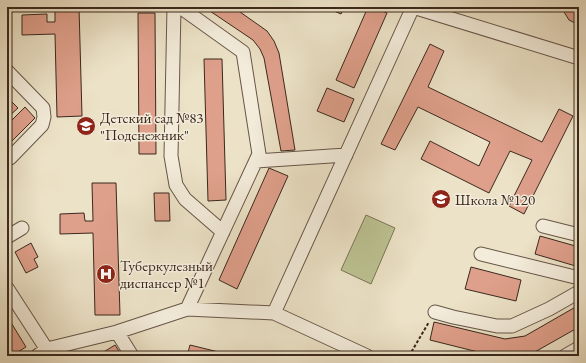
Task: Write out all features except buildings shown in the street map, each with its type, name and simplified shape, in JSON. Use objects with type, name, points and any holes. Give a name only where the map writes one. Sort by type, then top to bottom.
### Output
[{"type":"street","points":[[174,7],[171,156],[176,185],[185,199],[223,232]]},
{"type":"street","points":[[180,7],[243,52],[259,154],[187,309]]},
{"type":"street","points":[[274,313],[413,7],[579,58]]},
{"type":"street","points":[[7,71],[43,108],[44,118],[42,125],[10,158],[7,158]]},
{"type":"street","points":[[256,161],[346,155]]},
{"type":"street","points":[[543,226],[579,235]]},
{"type":"street","points":[[7,237],[22,228]]},
{"type":"street","points":[[481,254],[579,278]]},
{"type":"street","points":[[7,288],[45,354],[187,309],[274,313],[367,356]]},
{"type":"street","points":[[435,312],[497,326],[512,326],[549,309],[579,292]]},
{"type":"street","points":[[117,332],[132,356]]},
{"type":"street","points":[[566,356],[579,348]]},
{"type":"path","points":[[409,356],[435,312]]},
{"type":"green space","points":[[366,215],[395,228],[371,284],[341,270]]},
{"type":"place","name":"Детский сад №83 \"Подснежник\"","points":[[86,126]]},
{"type":"place","name":"Школа №120","points":[[441,199]]},
{"type":"place","name":"Туберкулезный диспансер №1","points":[[106,274]]}]
